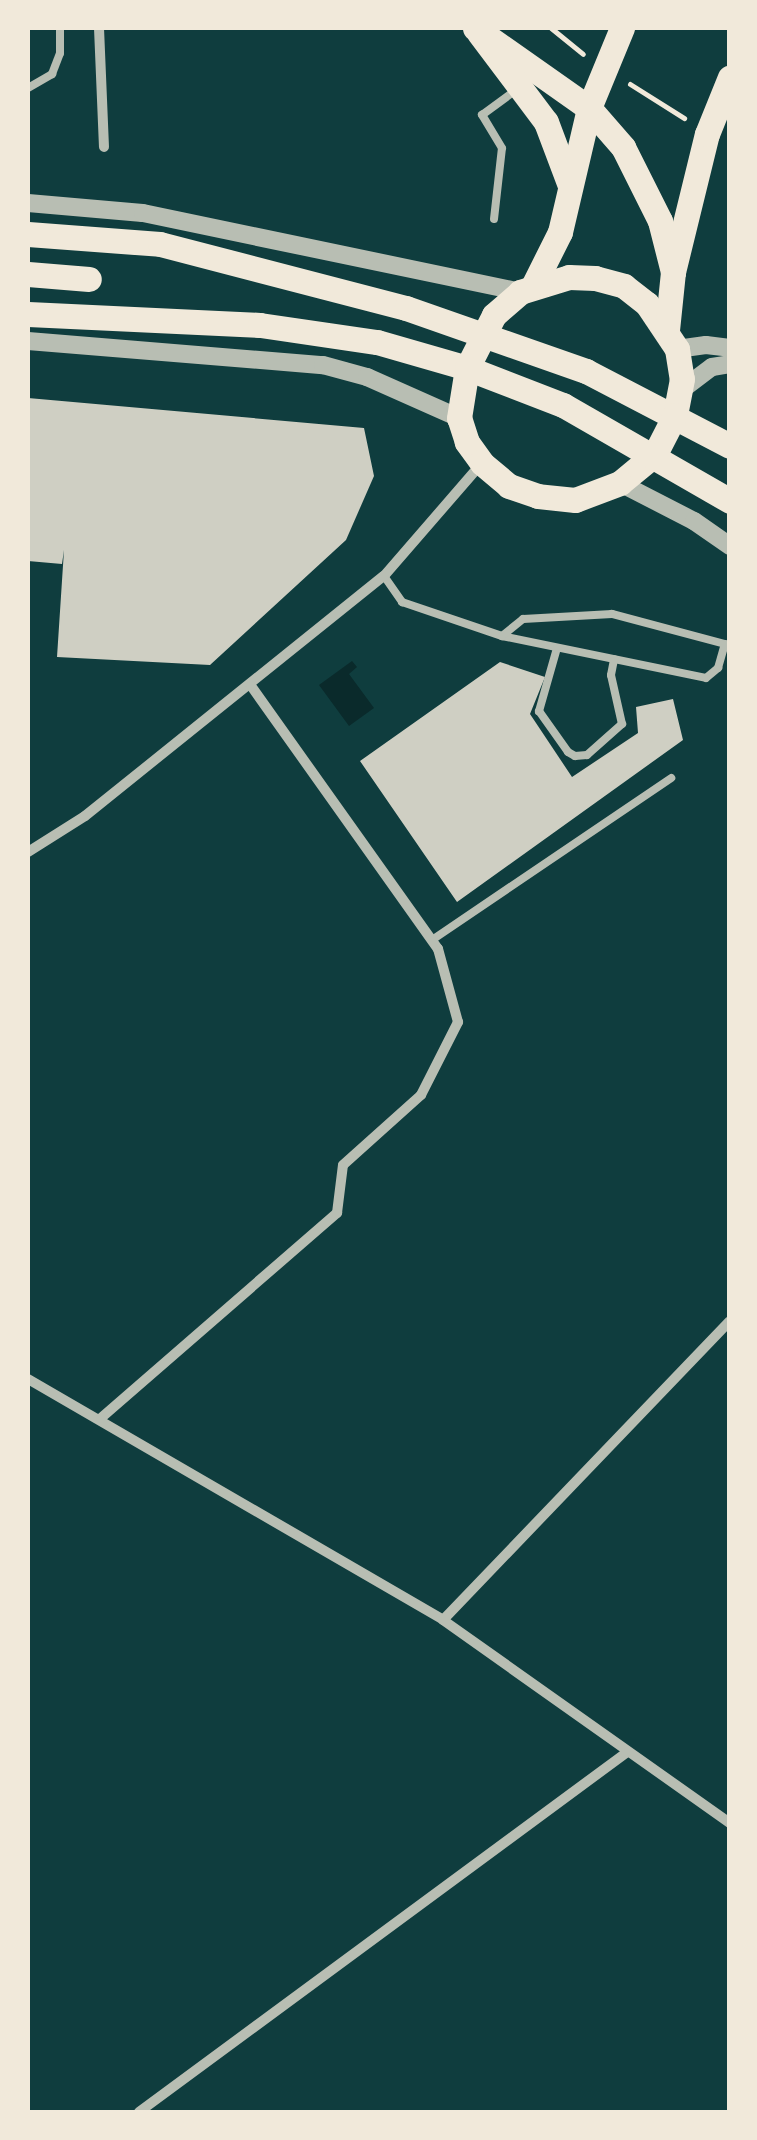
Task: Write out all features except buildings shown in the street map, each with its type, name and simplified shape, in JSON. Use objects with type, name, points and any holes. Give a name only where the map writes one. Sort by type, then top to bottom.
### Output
[{"type":"highway","points":[[475,28],[589,108],[623,147],[645,187],[673,272]]},
{"type":"highway","points":[[475,28],[546,122],[572,193]]},
{"type":"highway","points":[[622,28],[589,108],[572,193],[544,270],[494,315],[467,368],[459,418],[466,442],[508,486],[538,496],[575,500],[620,483],[655,454],[678,403],[672,340],[673,272],[707,134],[730,77]]},
{"type":"highway","points":[[28,234],[160,244],[387,302],[484,332],[678,403],[730,446]]},
{"type":"highway","points":[[28,274],[90,278]]},
{"type":"highway","points":[[527,289],[570,277],[595,278],[624,286],[646,304],[672,340]]},
{"type":"highway","points":[[28,314],[320,330],[467,368],[564,405],[655,454],[730,501]]},
{"type":"street","points":[[99,28],[104,147]]},
{"type":"street","points":[[28,202],[142,213],[527,289]]},
{"type":"street","points":[[672,340],[730,348]]},
{"type":"street","points":[[28,341],[323,364],[368,377],[459,418]]},
{"type":"street","points":[[678,403],[696,375],[730,364]]},
{"type":"street","points":[[28,852],[85,816],[384,576],[482,463]]},
{"type":"street","points":[[620,483],[694,521],[730,546]]},
{"type":"street","points":[[100,1418],[337,1212],[343,1165],[421,1095],[458,1022],[432,940],[251,686]]},
{"type":"street","points":[[444,1620],[730,1321]]},
{"type":"street","points":[[28,1379],[444,1620],[626,1753],[730,1822]]},
{"type":"street","points":[[148,2110],[626,1753]]},
{"type":"lane","points":[[28,88],[52,74],[60,54],[60,28]]},
{"type":"lane","points":[[494,219],[502,148],[482,115],[520,87]]},
{"type":"lane","points":[[384,576],[402,602],[502,636],[706,678],[718,668],[725,644],[612,614],[523,619],[502,636]]},
{"type":"lane","points":[[556,648],[539,711],[575,756],[587,755],[622,724],[611,676],[614,659]]},
{"type":"lane","points":[[432,940],[671,778]]},
{"type":"water","points":[[352,661],[357,667],[349,674],[374,708],[349,726],[319,685]]}]
